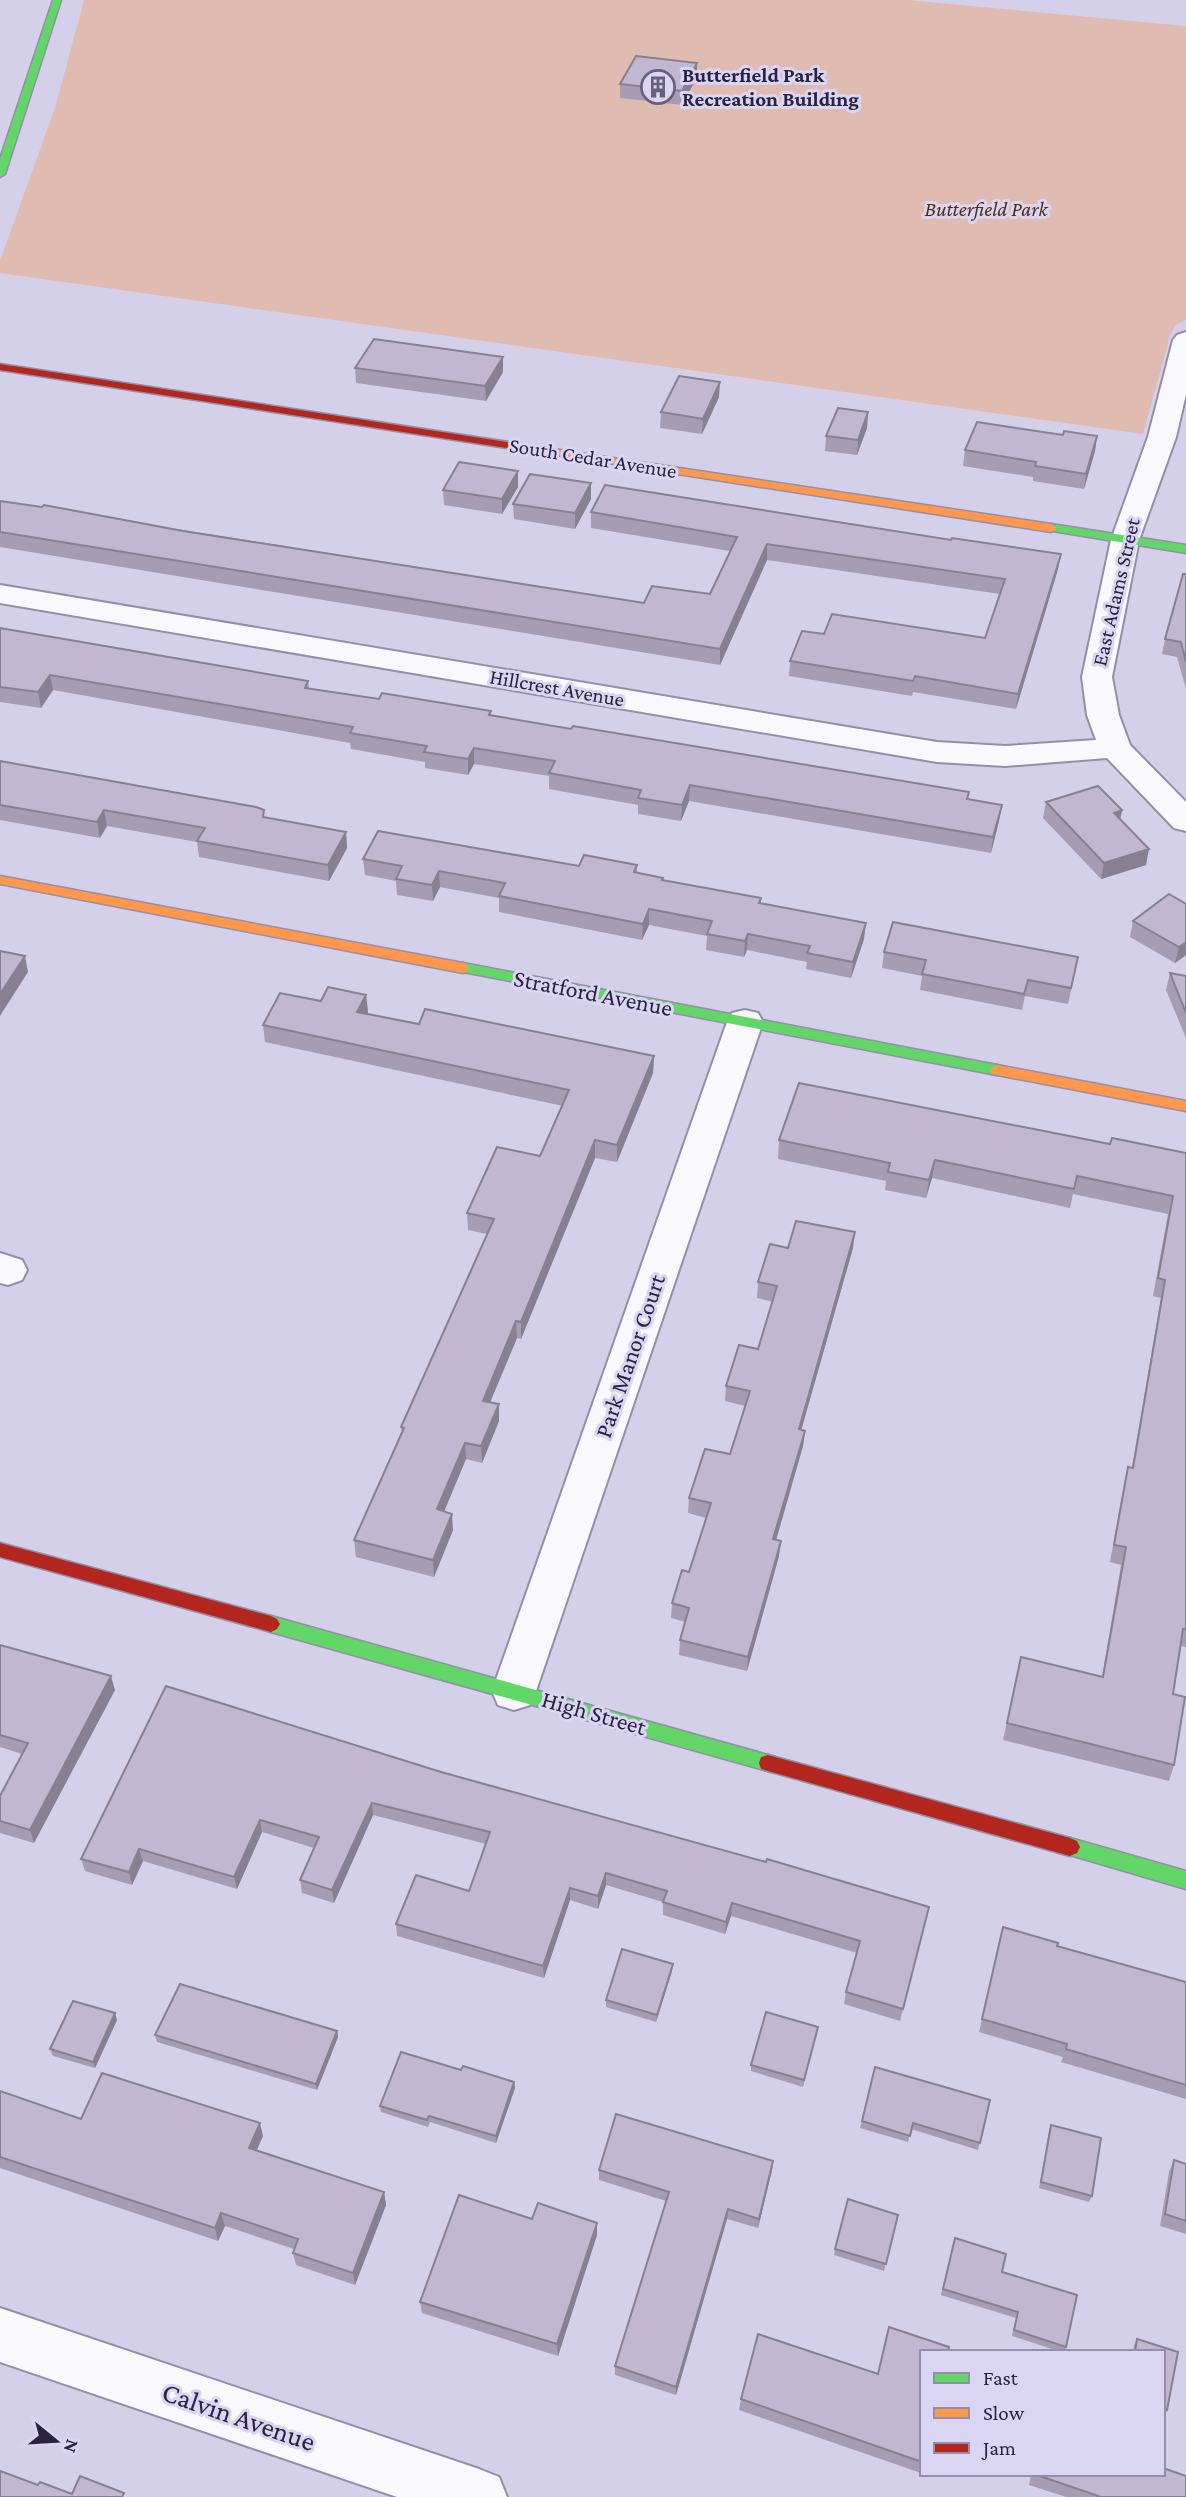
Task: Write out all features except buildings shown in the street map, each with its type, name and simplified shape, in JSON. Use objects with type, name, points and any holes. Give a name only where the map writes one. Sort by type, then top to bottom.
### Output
[{"type":"street","points":[[0,174],[57,0]]},
{"type":"street","name":"East Adams Street","points":[[1186,340],[1162,437],[1125,540],[1097,677],[1103,715],[1115,748],[1186,821]]},
{"type":"street","name":"South Cedar Avenue","points":[[0,367],[1186,549]]},
{"type":"street","name":"Hillcrest Avenue","points":[[0,594],[937,752],[984,758],[1015,758],[1115,748]]},
{"type":"street","name":"Stratford Avenue","points":[[0,880],[1186,1106]]},
{"type":"street","name":"Park Manor Court","points":[[514,1691],[745,1022]]},
{"type":"street","name":"High Street","points":[[0,1550],[1186,1880]]},
{"type":"street","name":"Calvin Avenue","points":[[0,2335],[479,2497]]},
{"type":"green space","name":"Butterfield Park","points":[[84,0],[907,0],[1186,26],[1186,320],[1176,325],[1171,333],[1143,434],[0,273],[0,261],[56,105]]},
{"type":"traffic: fast","points":[[0,174],[57,0]]},
{"type":"traffic: fast","points":[[1051,528],[1186,549]]},
{"type":"traffic: fast","points":[[463,968],[997,1070]]},
{"type":"traffic: fast","points":[[271,1624],[768,1763]]},
{"type":"traffic: fast","points":[[1070,1847],[1186,1880]]},
{"type":"traffic: slow","points":[[553,452],[1051,528]]},
{"type":"traffic: slow","points":[[0,880],[463,968]]},
{"type":"traffic: slow","points":[[997,1070],[1186,1106]]},
{"type":"traffic: jam","points":[[0,367],[553,452]]},
{"type":"traffic: jam","points":[[0,1550],[271,1624]]},
{"type":"traffic: jam","points":[[768,1763],[1070,1847]]},
{"type":"place","name":"Butterfield Park Recreation Building","points":[[658,87]]}]
